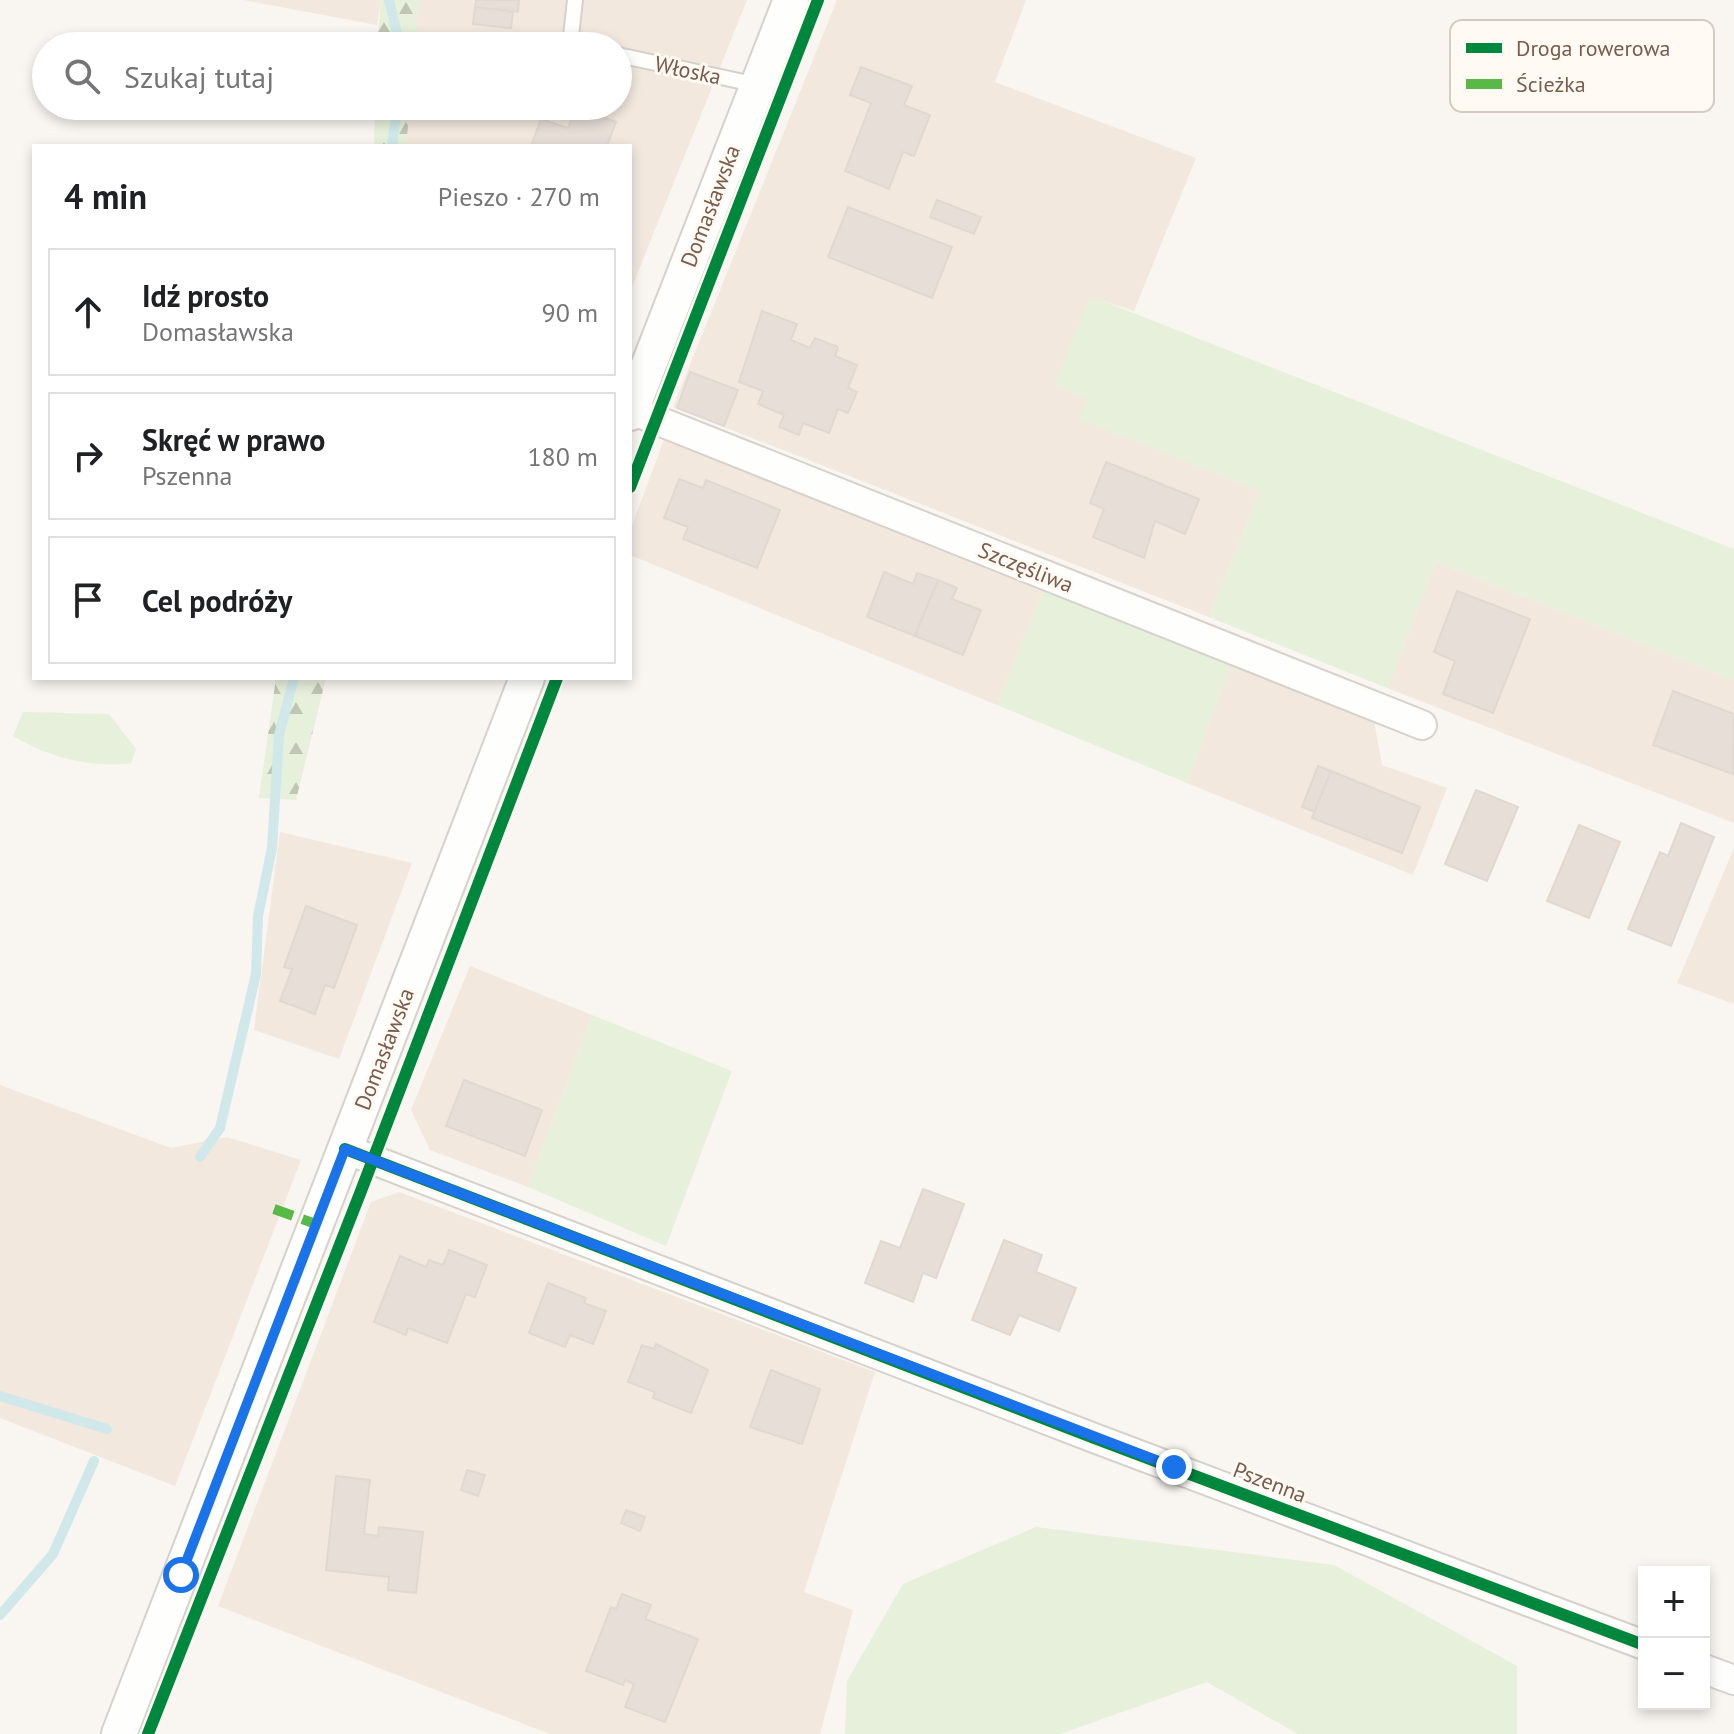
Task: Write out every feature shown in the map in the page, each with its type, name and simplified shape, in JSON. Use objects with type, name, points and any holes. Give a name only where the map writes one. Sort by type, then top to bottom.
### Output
[{"type":"street","name":"Domasławska","points":[[632,406],[791,0]]},
{"type":"street","name":"Szczęśliwa","points":[[632,412],[1422,725]]},
{"type":"street","name":"Domasławska","points":[[119,1734],[526,680]]},
{"type":"street","name":"Pszenna","points":[[345,1149],[1065,1427],[1638,1643]]},
{"type":"street","points":[[1710,1671],[1734,1680]]},
{"type":"lane","points":[[571,32],[575,0]]},
{"type":"lane","name":"Włoska","points":[[632,58],[758,85]]},
{"type":"shaded area","points":[[243,0],[381,0],[377,25]]},
{"type":"shaded area","points":[[419,0],[747,0],[632,287],[632,144],[405,144],[408,120],[632,120],[632,32],[416,32]]},
{"type":"shaded area","points":[[837,0],[1026,0],[995,82],[1196,158],[1134,311],[1090,297],[1087,399],[1080,418],[1260,491],[1209,617],[673,407]]},
{"type":"shaded area","points":[[664,440],[1043,590],[997,705],[632,556],[632,526]]},
{"type":"shaded area","points":[[1436,562],[1734,680],[1734,823],[1387,688]]},
{"type":"shaded area","points":[[1231,664],[1374,721],[1382,765],[1447,788],[1413,875],[1187,783]]},
{"type":"shaded area","points":[[280,832],[412,863],[339,1059],[254,1030]]},
{"type":"shaded area","points":[[1734,848],[1734,1004],[1677,983]]},
{"type":"shaded area","points":[[470,966],[592,1015],[528,1187],[430,1150],[411,1110]]},
{"type":"shaded area","points":[[0,1085],[171,1148],[227,1137],[301,1160],[175,1486],[0,1418]]},
{"type":"shaded area","points":[[399,1192],[875,1372],[804,1592],[853,1610],[820,1734],[550,1734],[218,1606],[371,1202]]},
{"type":"green space","points":[[381,0],[419,0],[416,32],[378,32]]},
{"type":"green space","points":[[375,120],[409,120],[406,144],[374,144]]},
{"type":"green space","points":[[1090,296],[1734,549],[1734,680],[1436,562],[1387,688],[1209,617],[1260,491],[1079,419],[1087,399],[1054,384]]},
{"type":"green space","points":[[1043,590],[1231,664],[1187,783],[997,705]]},
{"type":"green space","points":[[276,680],[326,680],[296,800],[259,798]]},
{"type":"green space","points":[[23,712],[109,714],[136,749],[131,763],[85,762],[55,755],[26,743],[13,736]]},
{"type":"green space","points":[[592,1015],[732,1071],[666,1246],[528,1187]]},
{"type":"green space","points":[[1036,1527],[1334,1565],[1517,1666],[1517,1734],[1298,1734],[1207,1682],[1060,1734],[845,1734],[847,1681],[903,1584]]},
{"type":"building","points":[[476,0],[519,0],[518,12],[475,7]]},
{"type":"building","points":[[475,7],[513,12],[511,28],[473,24]]},
{"type":"building","points":[[861,67],[912,86],[904,105],[930,115],[914,156],[903,152],[889,189],[845,171],[871,103],[850,95]]},
{"type":"building","points":[[541,120],[568,128],[571,120],[616,122],[608,144],[532,144]]},
{"type":"building","points":[[937,200],[981,217],[974,234],[930,217]]},
{"type":"building","points":[[848,207],[952,247],[932,298],[828,257]]},
{"type":"building","points":[[762,311],[797,324],[791,340],[810,348],[815,338],[838,347],[835,356],[857,365],[848,388],[857,392],[848,413],[838,409],[829,433],[803,423],[799,435],[779,427],[784,415],[758,404],[763,391],[739,382]]},
{"type":"building","points":[[690,372],[738,390],[724,426],[677,408]]},
{"type":"building","points":[[1106,462],[1199,499],[1185,534],[1155,521],[1144,558],[1093,537],[1104,509],[1090,503]]},
{"type":"building","points":[[679,479],[703,488],[706,480],[780,510],[757,568],[683,539],[688,527],[664,518]]},
{"type":"building","points":[[884,572],[913,584],[917,573],[938,580],[915,636],[867,617]]},
{"type":"building","points":[[938,580],[957,588],[952,599],[981,610],[963,655],[915,636]]},
{"type":"building","points":[[1457,591],[1530,619],[1493,713],[1443,694],[1455,661],[1434,652]]},
{"type":"building","points":[[1673,691],[1734,714],[1733,774],[1653,745]]},
{"type":"building","points":[[1318,766],[1331,771],[1315,812],[1302,807]]},
{"type":"building","points":[[1331,771],[1420,807],[1402,853],[1312,818]]},
{"type":"building","points":[[1476,790],[1518,807],[1487,881],[1445,864]]},
{"type":"building","points":[[1681,823],[1714,837],[1671,946],[1628,929],[1660,852],[1668,856]]},
{"type":"building","points":[[1579,825],[1620,842],[1589,918],[1547,901]]},
{"type":"building","points":[[306,906],[357,925],[334,988],[325,985],[315,1014],[280,1001],[292,969],[284,967]]},
{"type":"building","points":[[464,1080],[542,1110],[525,1156],[446,1126]]},
{"type":"building","points":[[923,1189],[964,1204],[936,1278],[923,1273],[913,1302],[865,1283],[881,1241],[900,1248]]},
{"type":"building","points":[[1004,1240],[1042,1255],[1036,1272],[1076,1288],[1059,1331],[1019,1315],[1010,1335],[972,1320]]},
{"type":"building","points":[[449,1250],[487,1265],[475,1297],[466,1294],[447,1343],[408,1328],[406,1335],[374,1322],[400,1256],[426,1267],[429,1260],[443,1265]]},
{"type":"building","points":[[548,1283],[586,1298],[584,1303],[606,1311],[593,1344],[570,1335],[565,1347],[529,1333]]},
{"type":"building","points":[[656,1344],[708,1370],[691,1413],[653,1398],[655,1392],[628,1382],[642,1345],[654,1349]]},
{"type":"building","points":[[771,1370],[820,1389],[802,1444],[750,1427]]},
{"type":"building","points":[[467,1470],[485,1475],[478,1496],[461,1490]]},
{"type":"building","points":[[336,1476],[370,1480],[364,1534],[378,1536],[379,1527],[423,1532],[416,1593],[388,1590],[389,1577],[326,1570]]},
{"type":"building","points":[[626,1510],[645,1517],[640,1531],[621,1523]]},
{"type":"building","points":[[622,1594],[651,1605],[645,1619],[698,1639],[665,1722],[625,1707],[634,1684],[625,1680],[623,1685],[586,1671],[611,1607],[616,1609]]},
{"type":"waterway","points":[[389,0],[397,32]]},
{"type":"waterway","points":[[392,144],[395,120]]},
{"type":"waterway","points":[[200,1157],[220,1128],[256,974],[258,916],[272,848],[279,735],[293,680]]},
{"type":"waterway","points":[[0,1396],[107,1429]]},
{"type":"waterway","points":[[0,1615],[53,1554],[94,1461]]},
{"type":"marked path","points":[[274,1209],[316,1224]]},
{"type":"cycle path","points":[[632,482],[818,0]]},
{"type":"cycle path","points":[[148,1734],[361,1191],[556,680]]},
{"type":"cycle path","points":[[345,1149],[1094,1438],[1638,1643]]},
{"type":"route","points":[[181,1575],[345,1149],[1174,1467]]}]
